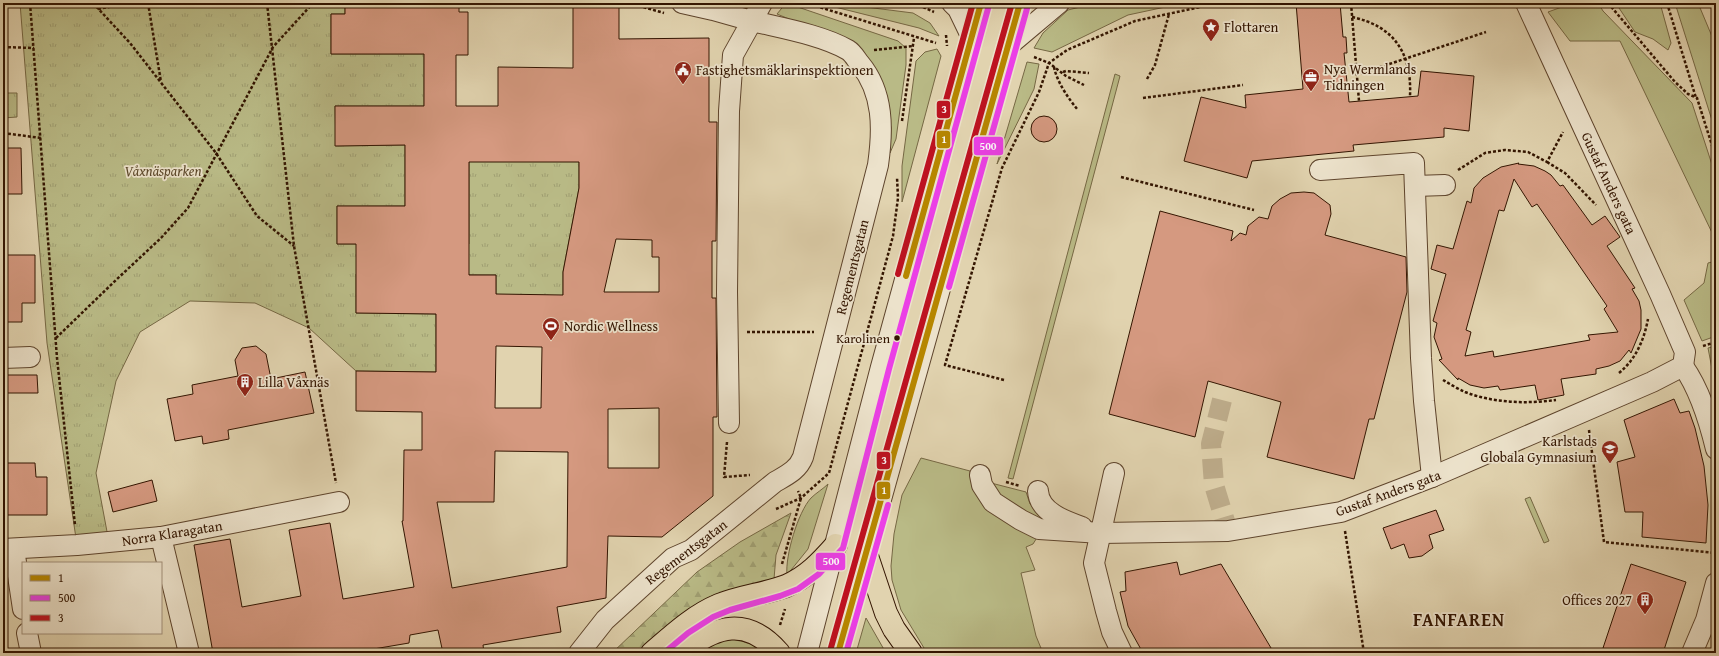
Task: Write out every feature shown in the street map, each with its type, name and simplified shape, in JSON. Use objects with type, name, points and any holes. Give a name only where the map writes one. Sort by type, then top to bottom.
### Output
[{"type":"highway","points":[[652,653],[695,618],[718,605],[737,598],[785,586],[796,581],[820,564],[836,545]]},
{"type":"highway","points":[[866,553],[886,613],[894,629],[911,653]]},
{"type":"highway","points":[[681,653],[694,643],[713,633],[728,629],[743,629],[758,634],[769,641],[779,653]]},
{"type":"street","name":"Regementsgatan","points":[[580,653],[605,620],[673,558],[691,550],[801,462],[878,165],[882,139],[880,112],[874,89],[864,69],[847,50],[830,41],[682,3]]},
{"type":"street","points":[[729,423],[729,111],[732,66],[733,55],[762,3]]},
{"type":"street","points":[[807,653],[881,366],[981,3]]},
{"type":"street","points":[[838,653],[1020,3]]},
{"type":"street","points":[[1008,46],[1059,3]]},
{"type":"street","name":"Gustaf Anders gata","points":[[980,475],[982,485],[993,502],[1039,529],[1101,534],[1228,531],[1342,512],[1432,477],[1652,382],[1683,366],[1685,352],[1660,294],[1526,3]]},
{"type":"street","points":[[944,9],[958,9],[972,38]]},
{"type":"street","points":[[1320,170],[1414,163],[1421,358],[1432,477]]},
{"type":"street","points":[[1415,186],[1445,185]]},
{"type":"street","points":[[3,358],[30,357]]},
{"type":"street","points":[[1683,366],[1692,378],[1705,411],[1716,449]]},
{"type":"street","points":[[1114,473],[1094,563],[1108,618],[1122,653]]},
{"type":"street","points":[[1038,491],[1038,497],[1042,504],[1055,515],[1068,522],[1101,534]]},
{"type":"street","name":"Norra Klaragatan","points":[[8,549],[77,545],[161,537],[339,502]]},
{"type":"street","points":[[161,537],[189,653]]},
{"type":"street","points":[[8,549],[22,605]]},
{"type":"street","points":[[1692,653],[1706,620],[1716,583]]},
{"type":"street","points":[[27,634],[31,653]]},
{"type":"path","points":[[30,3],[56,339],[77,545]]},
{"type":"path","points":[[93,3],[130,43],[216,153],[257,216],[294,246]]},
{"type":"path","points":[[98,9],[130,3]]},
{"type":"path","points":[[148,3],[161,82]]},
{"type":"path","points":[[267,3],[294,246],[339,502]]},
{"type":"path","points":[[56,339],[161,238],[188,208],[273,47],[313,3]]},
{"type":"path","points":[[806,3],[936,43]]},
{"type":"path","points":[[914,3],[944,9]]},
{"type":"path","points":[[1004,380],[945,365],[1002,168],[1039,92],[1049,62],[1067,50],[1135,21],[1219,3]]},
{"type":"path","points":[[1351,3],[1359,102]]},
{"type":"path","points":[[1608,3],[1675,82],[1688,94],[1696,98]]},
{"type":"path","points":[[1667,3],[1716,158]]},
{"type":"path","points":[[1147,80],[1155,65],[1169,14]]},
{"type":"path","points":[[1352,17],[1366,20],[1378,26],[1389,33],[1398,43],[1405,58],[1410,77],[1410,96]]},
{"type":"path","points":[[946,32],[947,49]]},
{"type":"path","points":[[1356,75],[1486,32]]},
{"type":"path","points":[[847,50],[887,50],[913,46]]},
{"type":"path","points":[[3,47],[34,48]]},
{"type":"path","points":[[1034,57],[1049,62],[1084,85]]},
{"type":"path","points":[[1054,66],[1056,75],[1068,98],[1078,110]]},
{"type":"path","points":[[1063,72],[1089,73]]},
{"type":"path","points":[[1143,98],[1243,85]]},
{"type":"path","points":[[1547,162],[1564,130]]},
{"type":"path","points":[[3,133],[41,138]]},
{"type":"path","points":[[1445,185],[1458,170],[1485,153],[1504,150],[1528,152],[1565,173],[1595,205],[1602,207]]},
{"type":"path","points":[[1121,177],[1254,210]]},
{"type":"path","points":[[893,236],[898,224]]},
{"type":"path","points":[[1615,376],[1624,368],[1640,346],[1645,335],[1649,311]]},
{"type":"path","points":[[728,332],[835,332],[865,339]]},
{"type":"path","points":[[1421,358],[1443,380],[1465,392],[1489,399],[1518,402],[1555,400],[1562,398]]},
{"type":"path","points":[[1624,368],[1629,368]]},
{"type":"path","points":[[1581,412],[1590,434],[1604,542],[1716,553]]},
{"type":"path","points":[[729,423],[724,476],[754,475]]},
{"type":"path","points":[[980,475],[1038,491]]},
{"type":"path","points":[[1342,512],[1364,653]]},
{"type":"green space","name":"Våxnäsparken","points":[[20,3],[345,3],[345,14],[331,14],[331,54],[424,54],[424,106],[335,106],[336,146],[405,145],[405,206],[337,206],[337,244],[469,244],[469,147],[579,146],[579,188],[563,272],[563,303],[496,306],[496,275],[356,274],[356,313],[436,314],[436,372],[356,371],[309,328],[255,303],[190,301],[140,332],[116,381],[96,473],[108,537],[77,545],[47,343]]},
{"type":"green space","points":[[786,3],[898,41],[906,48],[906,65],[896,139],[890,153],[891,127],[852,45],[777,14]]},
{"type":"green space","points":[[819,3],[834,3],[913,13],[930,23],[939,36],[919,28]]},
{"type":"green space","points":[[1096,3],[1184,3],[1128,15],[1052,52],[1034,48],[1043,33],[1068,10]]},
{"type":"green space","points":[[1573,3],[1598,3],[1603,11],[1692,103],[1716,177],[1716,241],[1620,41],[1570,41],[1548,12]]},
{"type":"green space","points":[[1617,3],[1660,3],[1671,43],[1668,50],[1653,39],[1635,32]]},
{"type":"green space","points":[[1675,3],[1698,3],[1716,46],[1716,133]]},
{"type":"green space","points":[[937,49],[941,56],[902,202],[902,166],[916,61],[925,52]]},
{"type":"green space","points":[[1027,62],[1039,64],[1034,89],[997,164]]},
{"type":"green space","points":[[1115,74],[1120,76],[1013,479],[1008,478]]},
{"type":"green space","points":[[3,93],[17,93],[17,117],[3,118]]},
{"type":"green space","points":[[1716,261],[1716,336],[1702,341],[1684,300],[1704,283],[1708,263]]},
{"type":"green space","points":[[1716,346],[1716,375],[1713,374],[1708,348]]},
{"type":"green space","points":[[921,458],[970,471],[972,486],[977,495],[991,511],[1009,522],[1038,536],[1033,544],[1026,547],[1035,570],[1021,573],[1036,636],[1043,653],[927,653],[901,610],[892,580],[891,566],[894,534],[902,495]]},
{"type":"green space","points":[[991,483],[1026,492],[1030,504],[1045,519],[1042,522],[1002,499]]},
{"type":"green space","points":[[828,484],[808,549],[787,575],[790,546],[801,513],[811,498]]},
{"type":"green space","points":[[1530,497],[1549,541],[1544,543],[1525,499]]},
{"type":"green space","points":[[791,513],[776,555],[774,579],[642,653],[612,653],[697,572],[740,542]]},
{"type":"green space","points":[[866,618],[886,653],[856,653]]},
{"type":"green space","points":[[736,639],[756,646],[752,653],[697,653],[718,641]]},
{"type":"building","points":[[345,3],[459,3],[459,12],[468,12],[468,55],[456,55],[456,106],[498,106],[498,67],[573,68],[573,3],[619,3],[619,39],[709,38],[709,122],[717,122],[716,241],[712,241],[712,298],[716,298],[717,417],[713,417],[713,496],[662,537],[608,536],[606,598],[557,607],[561,632],[483,645],[484,653],[443,653],[438,630],[410,635],[409,643],[350,653],[213,653],[194,545],[230,539],[242,607],[301,596],[289,530],[330,523],[343,599],[414,587],[402,521],[404,450],[422,450],[422,412],[356,411],[356,371],[436,372],[436,314],[356,313],[356,244],[337,244],[337,206],[405,206],[405,145],[335,146],[335,106],[424,106],[424,54],[331,54],[331,14],[345,14]],"holes":[[[469,162],[579,162],[579,188],[563,272],[563,295],[496,294],[496,275],[469,275]],[[616,239],[652,240],[652,257],[659,257],[659,292],[604,292]],[[496,346],[542,347],[541,408],[495,408]],[[659,408],[659,468],[608,468],[608,409]],[[495,451],[568,452],[567,567],[452,588],[437,502],[494,502]]]},
{"type":"building","name":"Nya Wermlands Tidningen","points":[[1296,3],[1340,3],[1343,37],[1346,37],[1347,53],[1344,53],[1349,102],[1418,96],[1421,71],[1474,76],[1469,131],[1444,128],[1444,137],[1353,145],[1354,151],[1252,161],[1247,178],[1184,161],[1201,97],[1246,108],[1245,95],[1303,89]]},
{"type":"building","points":[[1044,116],[1053,120],[1057,129],[1053,138],[1044,142],[1035,138],[1031,129],[1035,120]]},
{"type":"building","points":[[3,148],[21,148],[22,194],[3,194]]},
{"type":"building","points":[[1519,163],[1518,164],[1534,166],[1545,171],[1551,175],[1560,186],[1563,185],[1592,225],[1605,216],[1620,237],[1607,246],[1635,288],[1632,289],[1639,301],[1641,310],[1641,329],[1631,353],[1629,350],[1620,361],[1609,366],[1596,369],[1596,374],[1561,379],[1564,395],[1538,400],[1535,385],[1500,390],[1498,386],[1484,388],[1470,385],[1458,378],[1458,380],[1439,360],[1442,359],[1434,337],[1437,323],[1433,321],[1446,274],[1431,269],[1437,245],[1453,249],[1467,201],[1471,203],[1474,188],[1483,178],[1501,167]],"holes":[[[1514,179],[1532,207],[1537,204],[1607,306],[1604,309],[1618,332],[1588,335],[1590,340],[1494,357],[1493,351],[1465,356],[1471,332],[1466,330],[1499,210],[1504,211]]]},
{"type":"building","points":[[1291,193],[1314,193],[1330,205],[1331,214],[1325,235],[1406,257],[1407,292],[1374,419],[1369,419],[1354,479],[1267,457],[1281,402],[1208,381],[1195,437],[1109,414],[1160,211],[1233,231],[1231,241],[1240,233],[1246,235],[1248,226],[1259,217],[1268,219],[1272,206],[1280,199]]},
{"type":"building","points":[[3,255],[35,255],[35,303],[22,303],[22,322],[3,322]]},
{"type":"building","name":"Lilla Våxnäs","points":[[256,346],[266,354],[271,379],[305,372],[314,413],[228,430],[229,439],[203,444],[202,436],[175,441],[167,399],[193,394],[192,385],[238,376],[235,360],[242,348]]},
{"type":"building","points":[[3,375],[37,375],[38,393],[3,393]]},
{"type":"building","points":[[1674,399],[1680,413],[1689,411],[1695,428],[1704,466],[1708,505],[1706,543],[1642,537],[1643,512],[1625,512],[1617,462],[1635,457],[1624,420]]},
{"type":"building","points":[[3,463],[35,463],[36,477],[47,477],[47,515],[3,515]]},
{"type":"building","points":[[152,480],[157,501],[113,512],[108,492]]},
{"type":"building","points":[[1436,510],[1444,530],[1429,535],[1433,548],[1422,556],[1409,558],[1404,544],[1391,549],[1383,528]]},
{"type":"building","points":[[1177,562],[1180,575],[1221,564],[1274,653],[1143,653],[1128,626],[1120,592],[1126,591],[1125,572]]},
{"type":"building","name":"Offices 2027","points":[[1631,564],[1686,582],[1663,653],[1618,653],[1603,648]]},
{"type":"tunnel","points":[[1222,400],[1211,444],[1214,485],[1228,531]]},
{"type":"transit line","name":"3","points":[[898,274],[973,3]]},
{"type":"transit line","name":"1","points":[[906,276],[981,3]]},
{"type":"transit line","name":"3","points":[[830,651],[1012,3]]},
{"type":"transit line","name":"1","points":[[838,653],[1020,3]]},
{"type":"transit line","name":"500","points":[[664,653],[688,633],[713,617],[730,610],[780,596],[798,589],[819,574],[843,548],[889,369],[989,5]]},
{"type":"transit line","name":"500","points":[[949,287],[1028,5]]},
{"type":"transit line","name":"500","points":[[846,653],[888,505]]},
{"type":"place","name":"Flottaren","points":[[1211,42]]},
{"type":"place","name":"Fastighetsmäklarinspektionen","points":[[683,85]]},
{"type":"place","name":"Nya Wermlands Tidningen","points":[[1311,92]]},
{"type":"place","name":"Karolinen","points":[[897,338]]},
{"type":"place","name":"Nordic Wellness","points":[[551,341]]},
{"type":"place","name":"Lilla Våxnäs","points":[[245,397]]},
{"type":"place","name":"Karlstads Globala Gymnasium","points":[[1610,464]]},
{"type":"place","name":"Offices 2027","points":[[1645,615]]},
{"type":"district","name":"FANFAREN","points":[[1459,620]]}]
